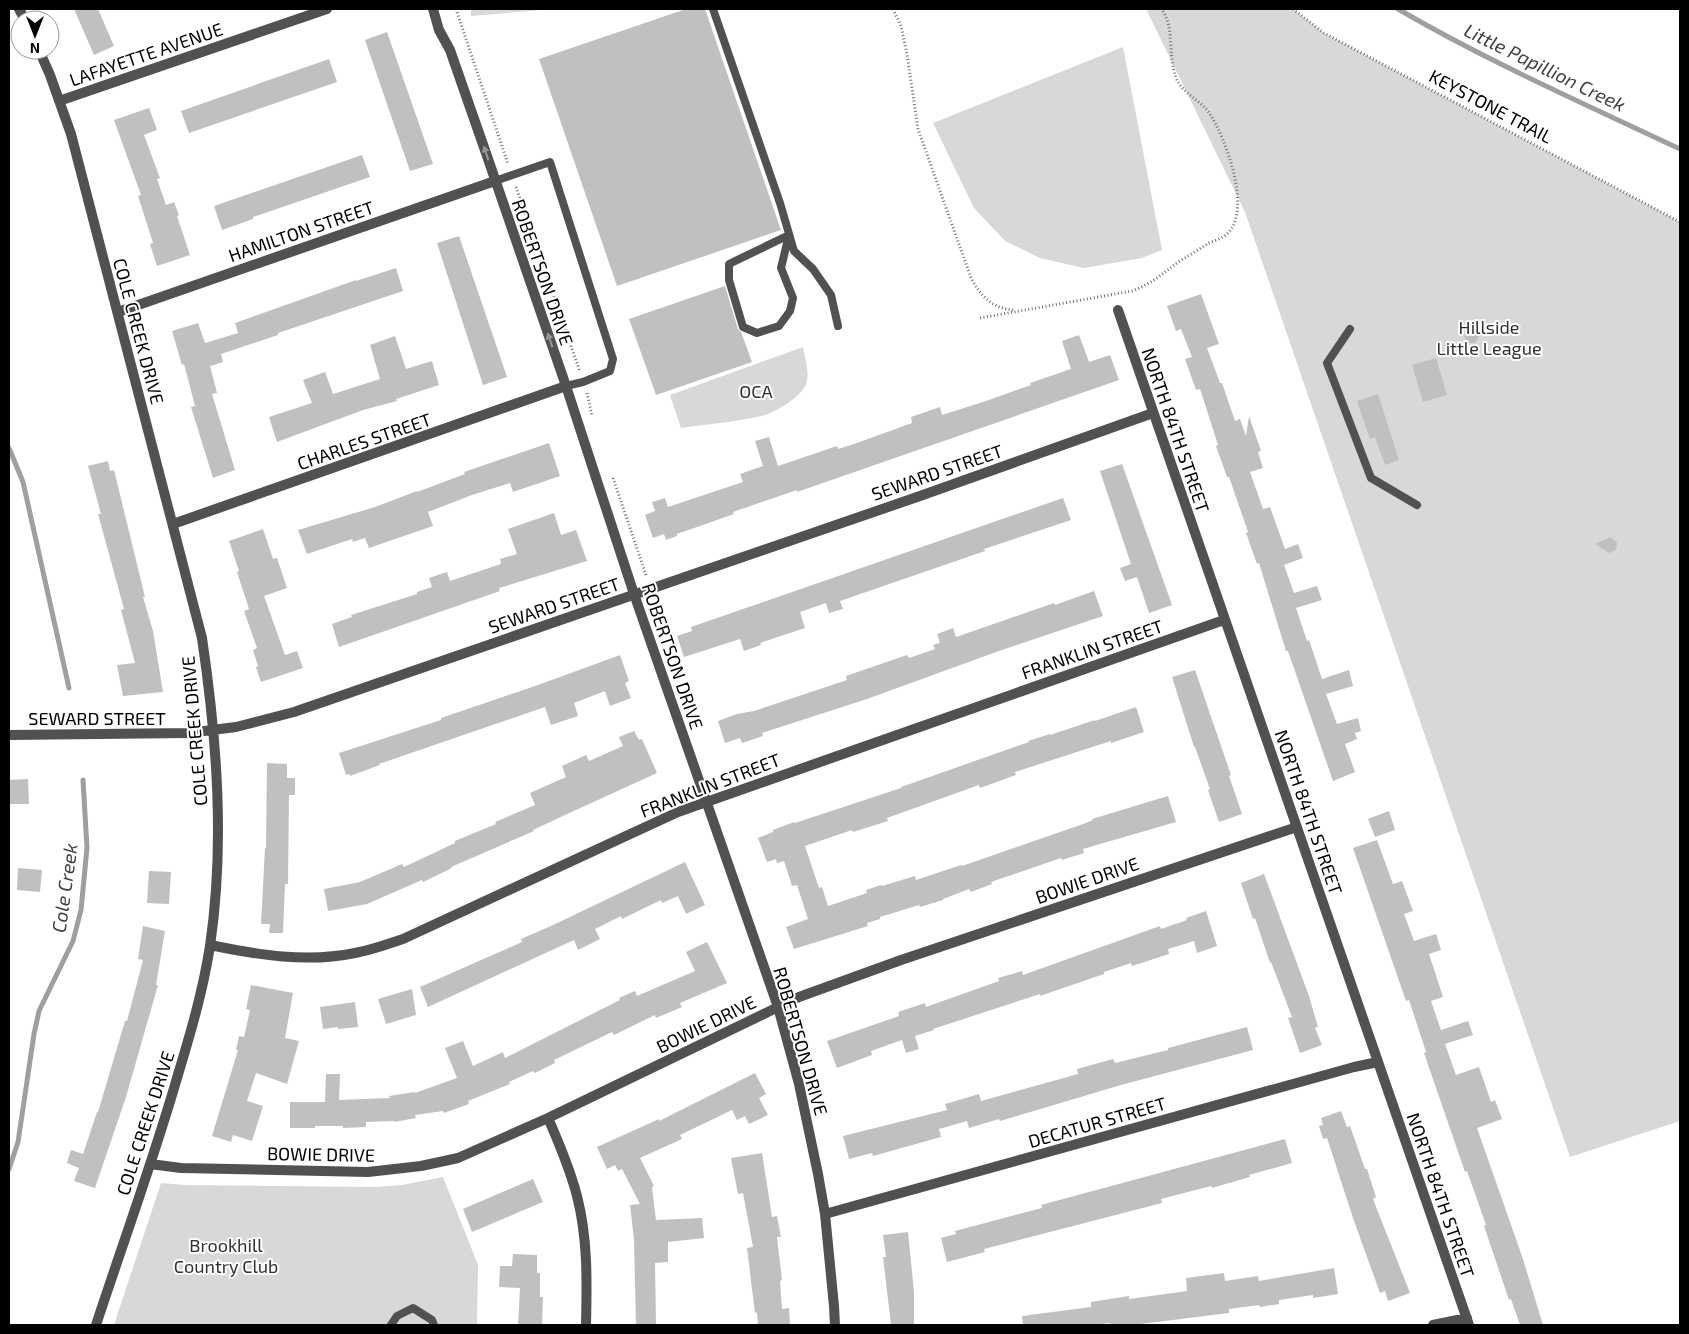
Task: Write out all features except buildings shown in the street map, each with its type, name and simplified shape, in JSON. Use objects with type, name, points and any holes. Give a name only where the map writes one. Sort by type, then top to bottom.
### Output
[{"type":"street","name":"LAFAYETTE AVENUE","points":[[59,100],[327,9]]},
{"type":"street","name":"ROBERTSON DRIVE","points":[[433,9],[439,30],[450,50],[566,386],[634,594],[778,1008],[808,1120],[824,1214],[835,1325]]},
{"type":"street","name":"COLE CREEK DRIVE","points":[[43,60],[70,134],[173,524],[202,638],[214,730],[218,838],[210,945],[192,1027],[150,1164],[96,1325]]},
{"type":"street","name":"HAMILTON STREET","points":[[118,312],[494,181]]},
{"type":"street","name":"NORTH 84TH STREET","points":[[1118,310],[1468,1322]]},
{"type":"street","name":"CHARLES STREET","points":[[173,524],[566,386]]},
{"type":"street","name":"SEWARD STREET","points":[[9,734],[156,734],[214,730],[236,727],[294,712],[1154,413]]},
{"type":"street","name":"FRANKLIN STREET","points":[[210,945],[279,957],[303,959],[336,956],[373,949],[403,938],[678,812],[1224,620]]},
{"type":"street","name":"BOWIE DRIVE","points":[[150,1164],[181,1168],[368,1172],[398,1170],[458,1158],[548,1118],[800,997],[901,960],[1297,827]]},
{"type":"street","name":"DECATUR STREET","points":[[824,1214],[1354,1067],[1378,1062]]},
{"type":"street","points":[[548,1118],[572,1180],[582,1216],[587,1269],[586,1325]]},
{"type":"street","points":[[1433,1325],[1468,1322]]},
{"type":"lane","points":[[713,9],[780,203],[794,251],[813,269],[831,295],[838,326]]},
{"type":"lane","points":[[494,181],[550,162],[614,359],[610,371],[583,382],[566,386]]},
{"type":"lane","points":[[789,235],[781,268],[793,298],[790,311],[779,326],[757,333],[743,327],[729,280],[728,264],[789,235]]},
{"type":"lane","points":[[1350,329],[1327,363],[1371,478],[1418,505]]},
{"type":"lane","points":[[391,1325],[397,1316],[413,1308],[432,1320],[434,1325]]},
{"type":"path","points":[[456,9],[590,403],[592,419]]},
{"type":"path","points":[[894,9],[907,54],[918,129],[971,278],[977,290],[994,305],[1006,309],[1023,310]]},
{"type":"path","points":[[980,318],[1132,291],[1157,280],[1183,260],[1227,234],[1235,225],[1238,203],[1237,188],[1223,142],[1210,114],[1180,86],[1170,52],[1169,28],[1166,14],[1161,9]]},
{"type":"path","name":"KEYSTONE TRAIL","points":[[1293,9],[1324,33],[1680,222]]},
{"type":"path","points":[[610,470],[646,575]]},
{"type":"green space","points":[[471,9],[553,9],[471,16]]},
{"type":"green space","name":"Hillside Little League","points":[[1146,9],[1293,9],[1324,33],[1680,222],[1680,1121],[1570,1157],[1245,212]]},
{"type":"green space","points":[[1123,47],[1162,250],[1142,258],[1084,268],[1040,258],[1005,241],[974,208],[933,123]]},
{"type":"green space","name":"OCA","points":[[803,347],[807,368],[807,381],[801,392],[789,403],[762,416],[681,428],[670,395]]},
{"type":"green space","name":"Brookhill Country Club","points":[[443,1177],[478,1265],[477,1325],[114,1325],[161,1183],[185,1185],[376,1187],[402,1185]]},
{"type":"waterway","name":"Little Papillion Creek","points":[[1398,9],[1502,65],[1680,149]]},
{"type":"waterway","name":"Cole Creek","points":[[9,448],[23,482],[69,688]]},
{"type":"waterway","name":"Cole Creek","points":[[9,1169],[18,1142],[39,1011],[73,941],[81,910],[87,848],[83,780]]}]
